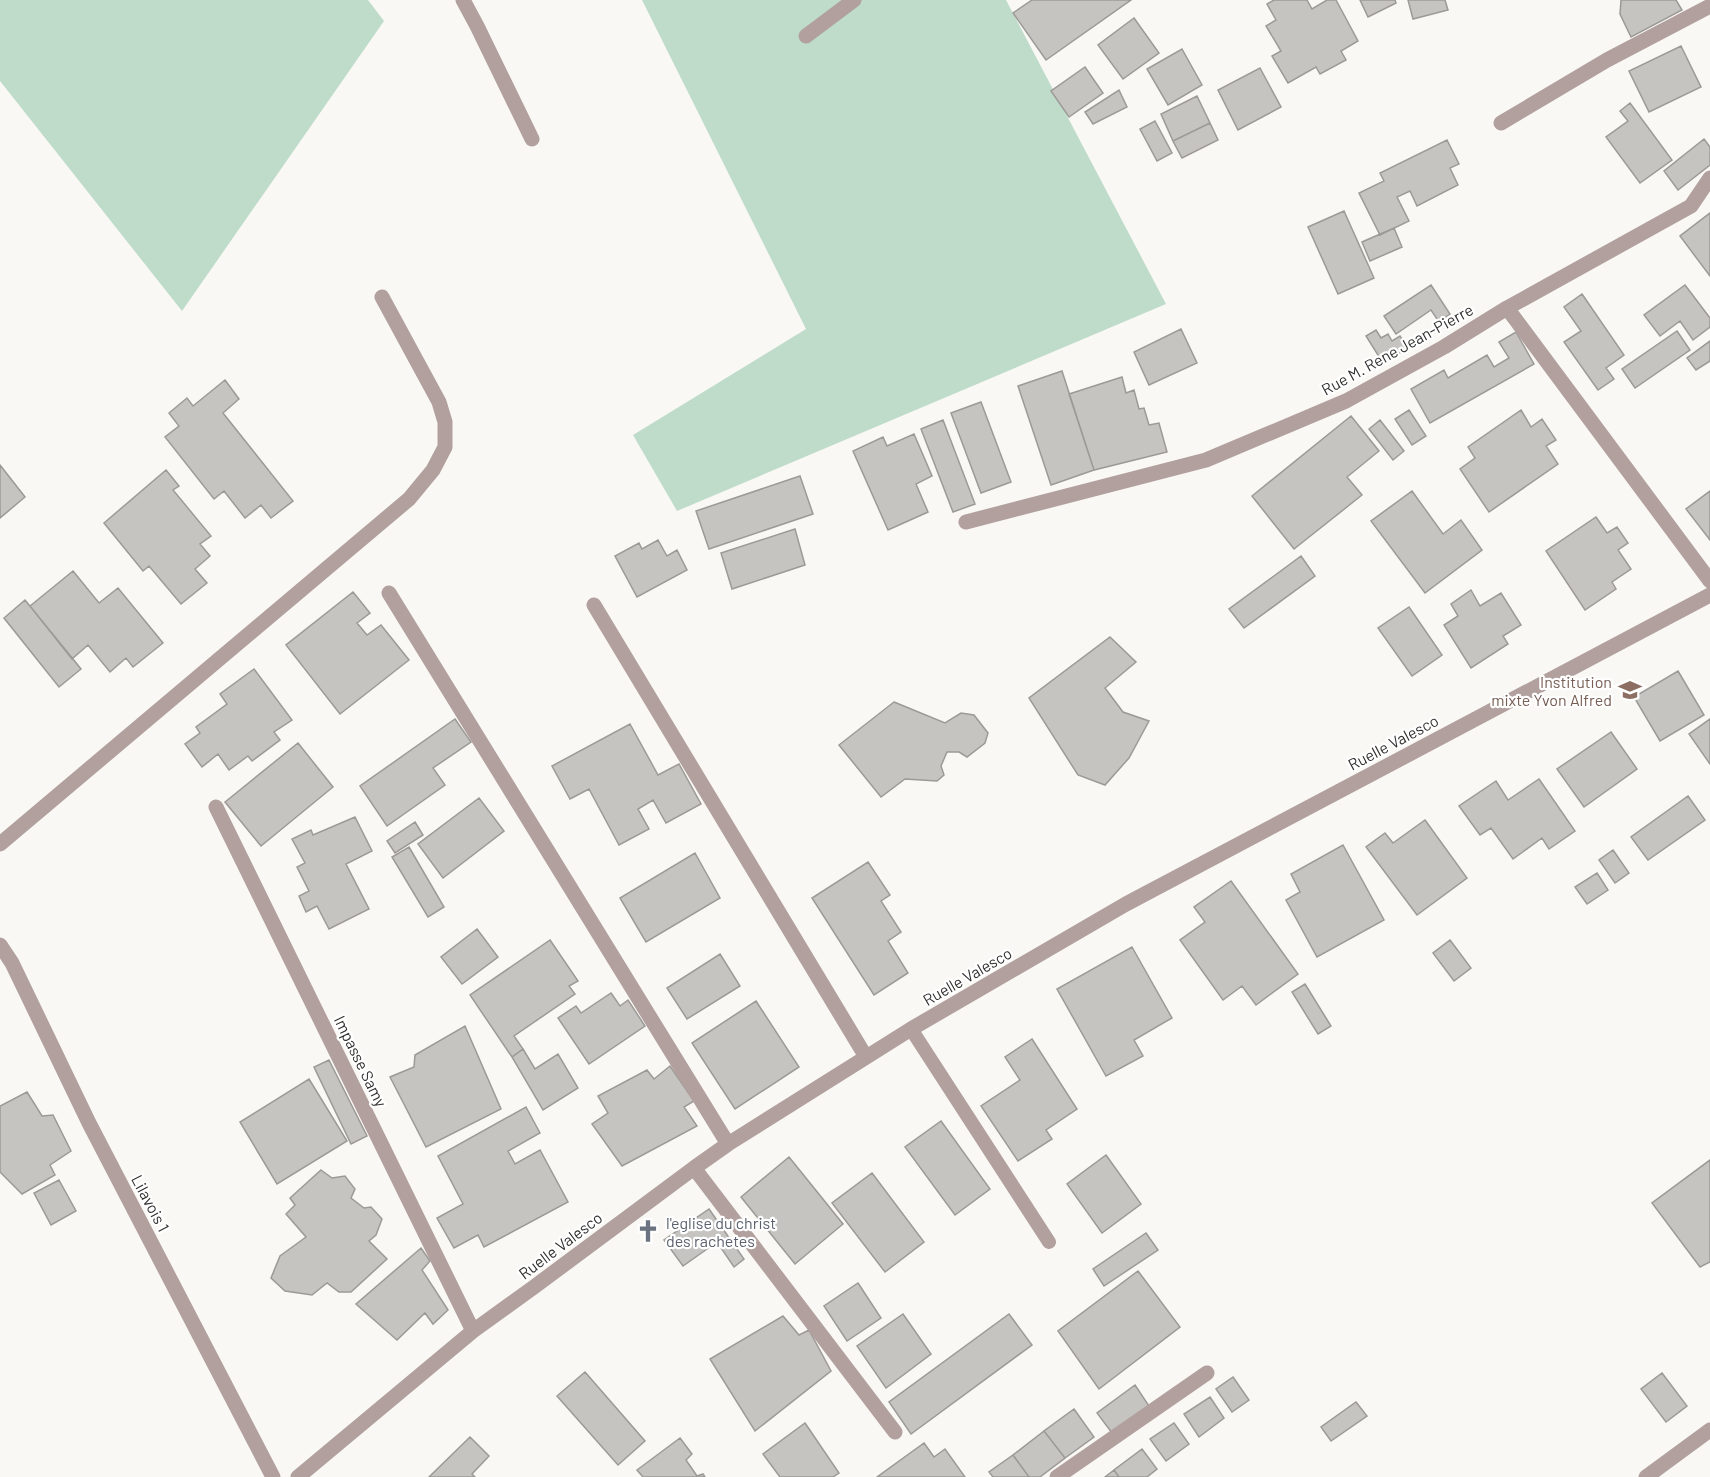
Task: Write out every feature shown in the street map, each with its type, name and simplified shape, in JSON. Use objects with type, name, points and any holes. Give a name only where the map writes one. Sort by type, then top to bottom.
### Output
[{"type":"street","points":[[463,0],[532,139]]},
{"type":"street","points":[[806,36],[854,0]]},
{"type":"street","points":[[1501,123],[1607,60],[1710,6]]},
{"type":"street","name":"Rue M. Rene Jean-Pierre","points":[[966,522],[1206,460],[1346,401],[1691,206],[1710,178]]},
{"type":"street","points":[[0,844],[409,499],[433,470],[445,447],[446,422],[439,402],[382,297]]},
{"type":"street","points":[[1507,308],[1710,581]]},
{"type":"street","points":[[389,594],[728,1144]]},
{"type":"street","name":"Ruelle Valesco","points":[[298,1477],[473,1331],[728,1144],[866,1057],[1126,904],[1710,595]]},
{"type":"street","points":[[594,605],[866,1057]]},
{"type":"street","name":"Impasse Samy","points":[[216,807],[473,1331]]},
{"type":"street","name":"Lilavois 1","points":[[0,945],[12,963],[89,1123],[273,1477]]},
{"type":"street","points":[[694,1168],[895,1432]]},
{"type":"street","points":[[1057,1477],[1207,1373]]},
{"type":"street","points":[[1646,1477],[1710,1430]]},
{"type":"lane","points":[[911,1029],[1049,1242]]},
{"type":"green space","points":[[0,0],[368,0],[384,21],[182,311],[0,81]]},
{"type":"green space","points":[[642,0],[1006,0],[1166,304],[677,511],[633,435],[806,329]]},
{"type":"building","points":[[1032,0],[1131,0],[1046,60],[1013,13]]},
{"type":"building","points":[[1274,0],[1307,0],[1312,9],[1327,0],[1336,0],[1358,41],[1341,51],[1346,60],[1320,74],[1316,67],[1288,83],[1272,56],[1281,51],[1266,26],[1276,20],[1267,4]]},
{"type":"building","points":[[1360,0],[1395,0],[1396,3],[1368,17]]},
{"type":"building","points":[[1408,0],[1445,0],[1448,10],[1413,19]]},
{"type":"building","points":[[1621,0],[1676,0],[1682,10],[1631,37],[1620,14]]},
{"type":"building","points":[[1134,18],[1159,53],[1123,79],[1098,45]]},
{"type":"building","points":[[1681,46],[1701,87],[1649,112],[1629,71]]},
{"type":"building","points":[[1182,49],[1202,85],[1168,105],[1147,69]]},
{"type":"building","points":[[1085,67],[1103,93],[1069,117],[1051,91]]},
{"type":"building","points":[[1260,68],[1281,107],[1238,130],[1218,90]]},
{"type":"building","points":[[1119,90],[1127,107],[1093,124],[1085,112]]},
{"type":"building","points":[[1197,96],[1210,123],[1173,141],[1161,114]]},
{"type":"building","points":[[1630,103],[1672,160],[1640,183],[1606,137],[1628,121],[1620,111]]},
{"type":"building","points":[[1155,121],[1172,153],[1157,161],[1140,129]]},
{"type":"building","points":[[1210,123],[1218,140],[1182,158],[1173,141]]},
{"type":"building","points":[[1704,139],[1710,147],[1710,165],[1678,190],[1664,171]]},
{"type":"building","points":[[1447,140],[1459,164],[1450,168],[1458,185],[1417,206],[1410,191],[1397,197],[1409,221],[1380,235],[1359,193],[1384,181],[1380,173]]},
{"type":"building","points":[[1344,211],[1374,278],[1338,294],[1308,227]]},
{"type":"building","points":[[1710,213],[1710,276],[1680,236]]},
{"type":"building","points":[[1394,228],[1402,247],[1370,261],[1362,242]]},
{"type":"building","points":[[1431,285],[1450,314],[1439,322],[1431,310],[1396,334],[1384,316]]},
{"type":"building","points":[[1685,285],[1710,318],[1710,327],[1693,340],[1680,321],[1660,336],[1644,315]]},
{"type":"building","points":[[1582,294],[1624,355],[1606,368],[1614,379],[1598,390],[1564,342],[1581,331],[1564,307]]},
{"type":"building","points":[[1181,329],[1197,363],[1149,385],[1134,352]]},
{"type":"building","points":[[1376,330],[1381,338],[1388,334],[1392,341],[1400,336],[1408,348],[1383,363],[1366,336]]},
{"type":"building","points":[[1677,331],[1690,350],[1635,388],[1622,369]]},
{"type":"building","points":[[1516,332],[1534,364],[1430,423],[1411,389],[1444,370],[1448,378],[1487,355],[1494,367],[1509,358],[1499,342]]},
{"type":"building","points":[[1710,341],[1710,361],[1696,370],[1687,358]]},
{"type":"building","points":[[1062,371],[1094,470],[1051,485],[1018,386]]},
{"type":"building","points":[[1122,377],[1126,393],[1134,390],[1139,409],[1144,408],[1149,425],[1159,423],[1167,452],[1094,470],[1069,394]]},
{"type":"building","points":[[225,380],[239,399],[223,413],[293,501],[271,518],[261,505],[245,518],[224,491],[214,499],[165,437],[179,426],[169,413],[187,398],[193,406]]},
{"type":"building","points":[[981,402],[1011,482],[981,493],[951,413]]},
{"type":"building","points":[[1409,410],[1426,436],[1412,445],[1395,419]]},
{"type":"building","points":[[1521,410],[1531,427],[1542,419],[1556,440],[1546,446],[1558,464],[1489,512],[1460,469],[1475,458],[1468,447]]},
{"type":"building","points":[[1351,416],[1379,451],[1347,477],[1362,495],[1294,549],[1252,496]]},
{"type":"building","points":[[943,420],[975,504],[953,512],[921,429]]},
{"type":"building","points":[[1380,420],[1404,451],[1393,460],[1369,429]]},
{"type":"building","points":[[914,434],[932,476],[916,484],[928,512],[888,530],[853,451],[883,437],[887,446]]},
{"type":"building","points":[[0,465],[25,497],[0,518]]},
{"type":"building","points":[[166,470],[179,486],[173,490],[211,536],[200,544],[210,556],[195,569],[207,583],[181,604],[149,566],[143,571],[104,523]]},
{"type":"building","points":[[800,476],[813,514],[709,549],[696,511]]},
{"type":"building","points":[[1412,491],[1443,534],[1461,520],[1482,550],[1425,593],[1371,521]]},
{"type":"building","points":[[1710,491],[1710,540],[1686,509]]},
{"type":"building","points":[[1596,517],[1607,533],[1617,527],[1628,543],[1618,550],[1631,569],[1612,582],[1616,589],[1585,610],[1546,551]]},
{"type":"building","points":[[795,529],[805,565],[732,589],[721,553]]},
{"type":"building","points":[[658,540],[667,556],[677,550],[687,570],[637,597],[615,556],[639,543],[642,549]]},
{"type":"building","points":[[1301,556],[1315,576],[1244,628],[1229,609]]},
{"type":"building","points":[[73,571],[99,603],[118,588],[163,643],[133,667],[126,658],[110,672],[88,645],[72,659],[30,606]]},
{"type":"building","points":[[1471,590],[1480,606],[1501,593],[1521,625],[1503,636],[1508,644],[1471,668],[1444,625],[1458,616],[1451,604]]},
{"type":"building","points":[[353,592],[370,613],[357,623],[367,635],[381,625],[409,660],[340,714],[286,645]]},
{"type":"building","points":[[25,600],[81,669],[59,687],[4,618]]},
{"type":"building","points":[[1409,607],[1442,655],[1412,676],[1378,628]]},
{"type":"building","points":[[1110,637],[1136,662],[1105,688],[1123,712],[1149,721],[1129,758],[1105,785],[1078,775],[1029,698]]},
{"type":"building","points":[[254,669],[292,720],[274,732],[280,740],[252,761],[248,756],[229,770],[218,754],[202,767],[185,744],[200,733],[196,727],[227,704],[220,694]]},
{"type":"building","points":[[1678,671],[1704,715],[1660,741],[1634,697]]},
{"type":"building","points":[[894,702],[945,723],[961,713],[974,715],[988,733],[985,743],[967,757],[959,752],[947,752],[941,766],[944,775],[937,781],[905,779],[881,797],[839,745]]},
{"type":"building","points":[[455,719],[471,742],[433,768],[445,785],[387,826],[360,786]]},
{"type":"building","points":[[1710,719],[1710,764],[1689,734]]},
{"type":"building","points":[[630,724],[658,775],[679,764],[701,804],[666,823],[653,800],[638,809],[649,829],[619,845],[589,789],[570,799],[552,766]]},
{"type":"building","points":[[1611,732],[1637,769],[1584,807],[1557,769]]},
{"type":"building","points":[[298,743],[333,787],[261,846],[225,802]]},
{"type":"building","points":[[1539,779],[1575,831],[1549,849],[1542,838],[1513,859],[1491,828],[1480,835],[1459,806],[1496,781],[1508,800]]},
{"type":"building","points":[[1688,796],[1705,820],[1648,860],[1631,837]]},
{"type":"building","points":[[479,798],[504,831],[443,878],[418,844]]},
{"type":"building","points":[[355,817],[372,851],[346,864],[369,909],[329,929],[317,906],[306,912],[299,896],[309,891],[297,867],[305,863],[292,839],[311,830],[313,835]]},
{"type":"building","points":[[1425,820],[1467,878],[1417,915],[1366,847],[1385,833],[1393,843]]},
{"type":"building","points":[[415,822],[423,835],[395,853],[387,841]]},
{"type":"building","points":[[1343,845],[1384,920],[1317,957],[1286,900],[1300,892],[1291,874]]},
{"type":"building","points":[[409,847],[444,907],[428,917],[392,857]]},
{"type":"building","points":[[1613,850],[1629,873],[1615,883],[1599,860]]},
{"type":"building","points":[[695,853],[720,898],[646,942],[620,898]]},
{"type":"building","points":[[868,862],[890,895],[881,901],[901,932],[888,941],[908,973],[874,995],[812,898]]},
{"type":"building","points":[[1597,873],[1608,890],[1587,904],[1575,887]]},
{"type":"building","points":[[1231,881],[1298,974],[1256,1005],[1242,986],[1223,1000],[1180,940],[1205,922],[1194,907]]},
{"type":"building","points":[[477,929],[498,957],[462,984],[441,957]]},
{"type":"building","points":[[550,940],[578,981],[569,986],[575,994],[514,1036],[523,1049],[512,1057],[470,995]]},
{"type":"building","points":[[1450,940],[1471,968],[1454,981],[1433,953]]},
{"type":"building","points":[[1132,947],[1172,1018],[1134,1040],[1143,1056],[1106,1076],[1057,989]]},
{"type":"building","points":[[720,954],[740,986],[687,1019],[667,988]]},
{"type":"building","points":[[1305,984],[1331,1026],[1318,1034],[1292,992]]},
{"type":"building","points":[[611,993],[620,1006],[628,1000],[645,1026],[589,1064],[558,1018],[576,1006],[581,1013]]},
{"type":"building","points":[[756,1001],[799,1067],[735,1109],[692,1043]]},
{"type":"building","points":[[465,1026],[501,1109],[426,1147],[390,1077],[414,1067],[415,1055]]},
{"type":"building","points":[[1032,1039],[1077,1109],[1046,1130],[1052,1139],[1018,1161],[981,1106],[1020,1080],[1005,1057]]},
{"type":"building","points":[[523,1049],[535,1069],[558,1054],[578,1088],[543,1110],[512,1057]]},
{"type":"building","points":[[329,1060],[367,1136],[351,1144],[314,1067]]},
{"type":"building","points":[[670,1066],[694,1101],[684,1107],[697,1126],[622,1166],[592,1124],[608,1113],[598,1096],[647,1070],[654,1079]]},
{"type":"building","points":[[309,1079],[347,1141],[277,1184],[240,1122]]},
{"type":"building","points":[[27,1092],[42,1116],[53,1115],[71,1151],[50,1165],[55,1175],[22,1194],[0,1172],[0,1106]]},
{"type":"building","points":[[526,1107],[540,1133],[508,1151],[515,1164],[540,1150],[568,1202],[484,1247],[478,1235],[454,1248],[437,1218],[463,1204],[438,1156]]},
{"type":"building","points":[[941,1121],[990,1189],[955,1215],[905,1147]]},
{"type":"building","points":[[1106,1155],[1141,1204],[1102,1233],[1067,1184]]},
{"type":"building","points":[[789,1157],[843,1224],[795,1264],[741,1197]]},
{"type":"building","points":[[1710,1160],[1710,1262],[1700,1267],[1652,1203]]},
{"type":"building","points":[[321,1170],[332,1178],[345,1176],[355,1189],[351,1198],[364,1208],[371,1207],[382,1219],[376,1235],[369,1241],[387,1259],[351,1292],[339,1292],[327,1283],[312,1295],[285,1291],[271,1278],[280,1256],[306,1237],[286,1214],[295,1205],[290,1198]]},
{"type":"building","points":[[872,1173],[924,1242],[885,1272],[832,1203]]},
{"type":"building","points":[[59,1180],[76,1211],[51,1225],[34,1193]]},
{"type":"building","points":[[709,1209],[744,1259],[734,1267],[717,1242],[683,1266],[664,1240]]},
{"type":"building","points":[[1146,1233],[1158,1250],[1104,1286],[1093,1269]]},
{"type":"building","points":[[421,1248],[430,1261],[422,1270],[448,1310],[433,1324],[425,1313],[397,1340],[356,1304]]},
{"type":"building","points":[[1138,1271],[1180,1327],[1099,1389],[1058,1331]]},
{"type":"building","points":[[858,1283],[881,1318],[847,1341],[824,1306]]},
{"type":"building","points":[[903,1314],[931,1354],[886,1388],[857,1346]]},
{"type":"building","points":[[1009,1314],[1032,1345],[911,1434],[889,1402]]},
{"type":"building","points":[[783,1316],[799,1335],[809,1330],[831,1371],[755,1431],[710,1359]]},
{"type":"building","points":[[585,1372],[645,1441],[618,1465],[557,1396]]},
{"type":"building","points":[[1662,1373],[1687,1406],[1666,1422],[1641,1389]]},
{"type":"building","points":[[1233,1377],[1249,1400],[1232,1412],[1216,1389]]},
{"type":"building","points":[[1135,1385],[1149,1406],[1112,1433],[1097,1413]]},
{"type":"building","points":[[1210,1397],[1224,1418],[1199,1437],[1184,1414]]},
{"type":"building","points":[[1356,1402],[1367,1416],[1331,1441],[1321,1427]]},
{"type":"building","points":[[1074,1409],[1094,1437],[1065,1458],[1044,1431]]},
{"type":"building","points":[[805,1423],[839,1473],[833,1477],[780,1477],[763,1454]]},
{"type":"building","points":[[1174,1423],[1189,1444],[1166,1461],[1150,1439]]},
{"type":"building","points":[[1044,1431],[1065,1458],[1040,1477],[1029,1477],[1013,1455]]},
{"type":"building","points":[[470,1437],[489,1456],[472,1474],[475,1477],[429,1477]]},
{"type":"building","points":[[680,1438],[692,1454],[686,1460],[697,1476],[703,1474],[705,1477],[643,1477],[637,1470]]},
{"type":"building","points":[[924,1443],[934,1457],[945,1449],[965,1477],[877,1477]]},
{"type":"building","points":[[1142,1449],[1157,1469],[1147,1477],[1119,1477],[1114,1470]]},
{"type":"building","points":[[1013,1455],[1029,1477],[993,1477],[989,1472]]},
{"type":"building","points":[[1114,1470],[1119,1477],[1105,1477]]},
{"type":"place","name":"Institution mixte Yvon Alfred","points":[[1630,690]]},
{"type":"place","name":"l'eglise du christ des rachetes","points":[[648,1231]]}]
